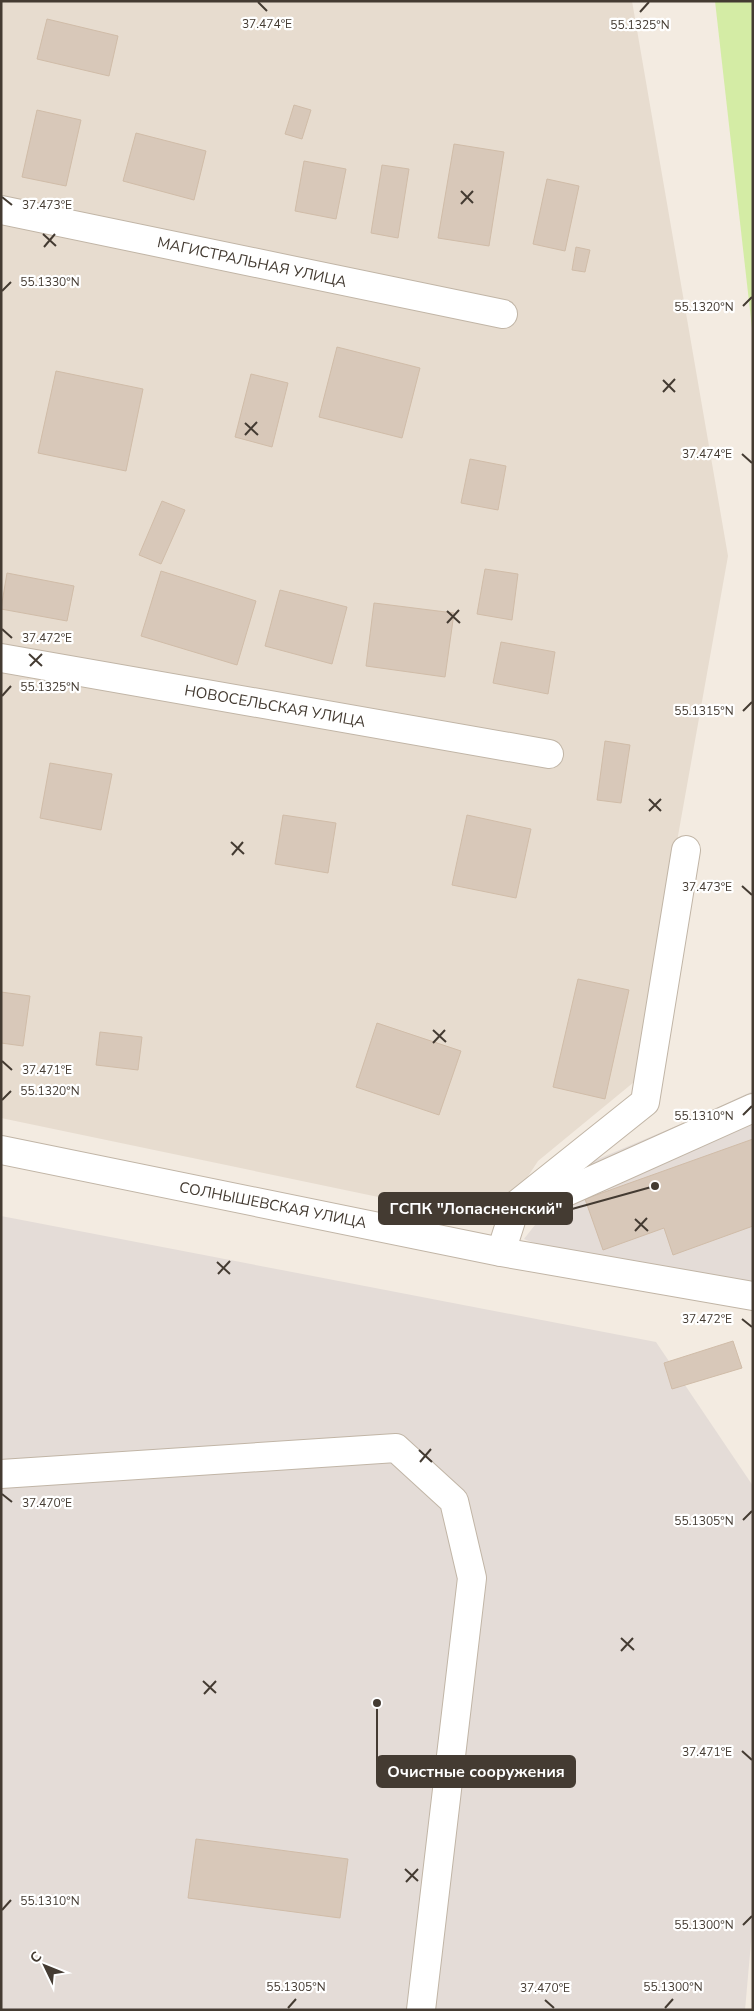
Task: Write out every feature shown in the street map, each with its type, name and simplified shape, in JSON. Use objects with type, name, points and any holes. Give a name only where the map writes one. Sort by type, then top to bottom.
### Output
[{"type":"street","name":"МАГИСТРАЛЬНАЯ УЛИЦА","points":[[1,210],[503,314]]},
{"type":"street","name":"НОВОСЕЛЬСКАЯ УЛИЦА","points":[[1,658],[548,754]]},
{"type":"street","points":[[501,1252],[516,1205],[645,1102],[686,850]]},
{"type":"street","points":[[516,1205],[557,1196],[753,1108]]},
{"type":"street","name":"СОЛНЫШЕВСКАЯ УЛИЦА","points":[[1,1150],[501,1252],[753,1296]]},
{"type":"street","points":[[1,1474],[396,1448],[454,1501],[472,1578],[421,2010]]},
{"type":"shaded area","points":[[1,1],[632,1],[728,556],[634,1082],[538,1161],[498,1222],[1,1118]]},
{"type":"shaded area","points":[[753,1091],[753,1285],[580,1261],[524,1239],[557,1197],[558,1176],[688,1121]]},
{"type":"shaded area","points":[[1,1216],[656,1342],[753,1486],[753,1920],[745,2010],[1,2010]]},
{"type":"green space","points":[[715,1],[753,1],[753,337]]},
{"type":"building","points":[[47,19],[118,36],[109,76],[37,59]]},
{"type":"building","points":[[294,105],[311,110],[302,139],[285,134]]},
{"type":"building","points":[[37,110],[81,120],[66,186],[22,177]]},
{"type":"building","points":[[136,133],[206,151],[194,200],[123,181]]},
{"type":"building","points":[[454,144],[504,152],[489,246],[438,238]]},
{"type":"building","points":[[304,161],[346,169],[336,219],[295,211]]},
{"type":"building","points":[[382,165],[409,169],[398,238],[371,233]]},
{"type":"building","points":[[547,179],[579,186],[565,251],[533,244]]},
{"type":"building","points":[[576,247],[590,250],[585,272],[572,270]]},
{"type":"building","points":[[337,347],[420,368],[402,438],[319,417]]},
{"type":"building","points":[[56,371],[143,389],[126,471],[38,453]]},
{"type":"building","points":[[251,374],[288,383],[272,447],[235,437]]},
{"type":"building","points":[[470,459],[506,466],[498,510],[461,503]]},
{"type":"building","points":[[162,501],[185,510],[161,564],[139,555]]},
{"type":"building","points":[[485,569],[518,574],[512,620],[477,614]]},
{"type":"building","points":[[161,571],[256,601],[237,665],[141,636]]},
{"type":"building","points":[[7,573],[74,586],[67,621],[1,609]]},
{"type":"building","points":[[280,590],[347,607],[332,664],[265,646]]},
{"type":"building","points":[[374,603],[454,613],[445,677],[366,666]]},
{"type":"building","points":[[501,642],[555,652],[548,694],[493,683]]},
{"type":"building","points":[[605,741],[630,745],[621,803],[597,800]]},
{"type":"building","points":[[50,763],[112,774],[101,830],[40,818]]},
{"type":"building","points":[[283,815],[336,823],[328,873],[275,864]]},
{"type":"building","points":[[467,815],[531,829],[516,898],[452,885]]},
{"type":"building","points":[[578,979],[629,990],[605,1099],[553,1087]]},
{"type":"building","points":[[1,992],[30,996],[23,1046],[1,1043]]},
{"type":"building","points":[[377,1023],[461,1051],[439,1115],[356,1087]]},
{"type":"building","points":[[100,1032],[142,1037],[138,1070],[96,1065]]},
{"type":"building","points":[[753,1139],[753,1226],[673,1255],[664,1228],[603,1250],[585,1199]]},
{"type":"building","points":[[733,1341],[742,1368],[672,1389],[664,1363]]},
{"type":"building","points":[[196,1839],[348,1859],[340,1918],[188,1898]]},
{"type":"place","name":"ГСПК \"Лопасненский\"","points":[[655,1186]]},
{"type":"place","name":"Очистные сооружения","points":[[377,1703]]}]
